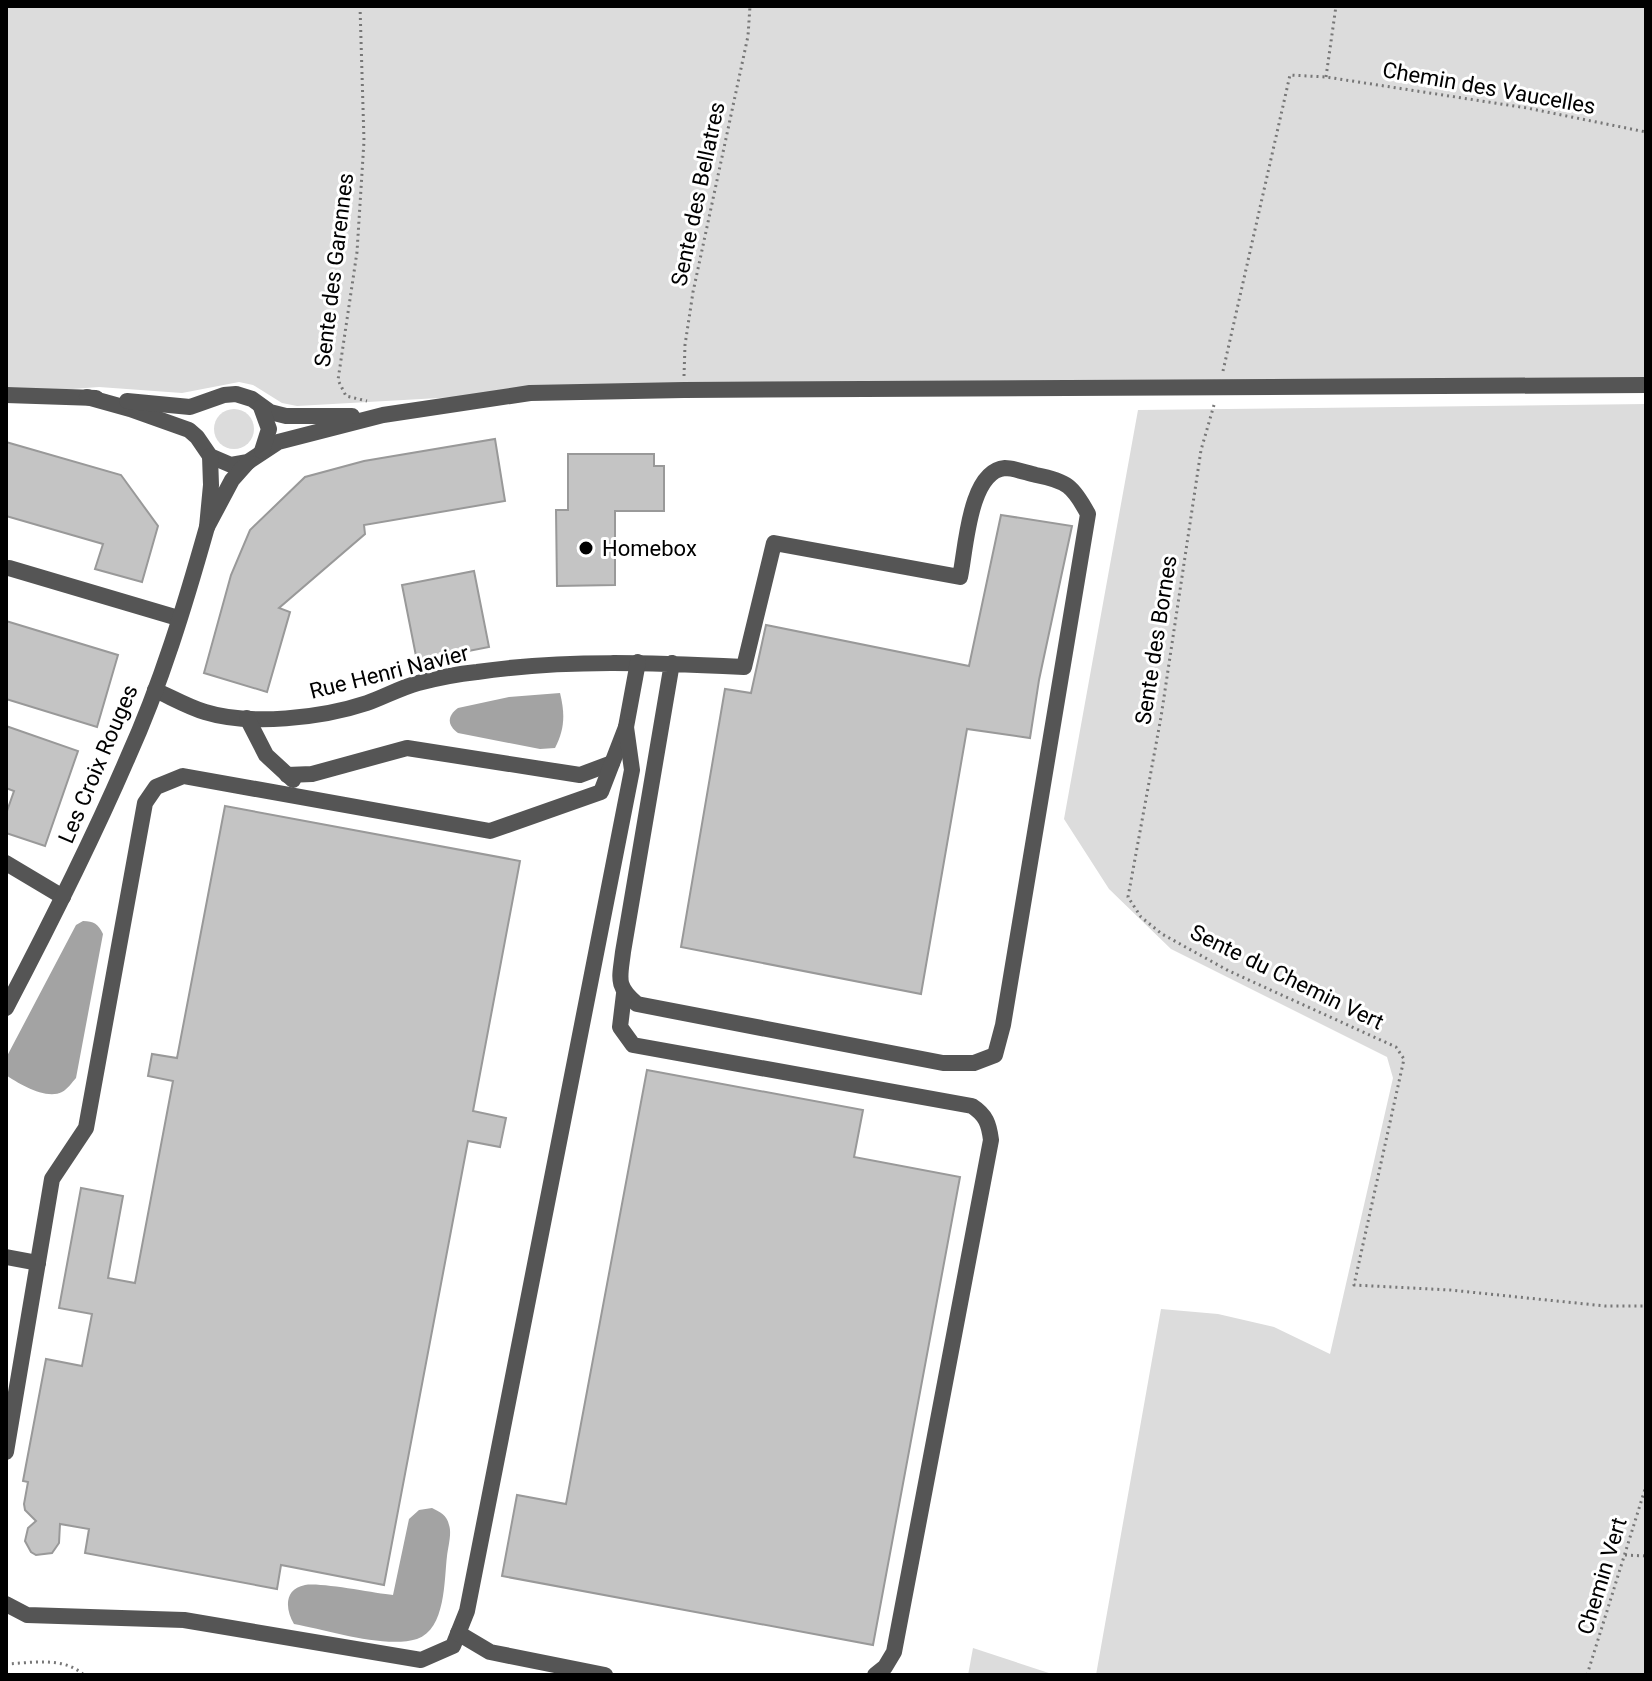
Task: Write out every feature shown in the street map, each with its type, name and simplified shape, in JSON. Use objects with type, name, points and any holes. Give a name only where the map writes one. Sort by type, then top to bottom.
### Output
[{"type":"street","points":[[87,397],[180,426],[194,434],[205,449],[225,464],[248,462],[284,440],[383,415],[530,393],[1646,385]]},
{"type":"street","points":[[6,395],[87,397],[190,407],[230,394],[242,395],[278,415],[383,415]]},
{"type":"street","points":[[205,449],[200,418],[214,400]]},
{"type":"street","points":[[261,407],[269,429],[262,451]]},
{"type":"street","name":"Les Croix Rouges","points":[[205,449],[211,494],[207,527]]},
{"type":"street","name":"Les Croix Rouges","points":[[6,1008],[63,897],[129,756],[155,690],[207,527],[232,480],[248,462]]},
{"type":"street","name":"Rue Henri Navier","points":[[155,690],[206,713],[247,718],[298,718],[365,704],[416,684],[475,672],[549,664],[638,662],[744,667],[774,543],[960,577],[977,489],[985,476],[1005,468],[1055,479],[1074,488],[1088,514],[1003,1025],[995,1055],[974,1063],[943,1063],[637,1004],[624,994]]},
{"type":"street","points":[[9,568],[178,618]]},
{"type":"street","points":[[6,1452],[52,1179],[86,1128],[145,803],[156,787],[183,776],[490,831],[601,792],[626,727],[638,662]]},
{"type":"street","points":[[672,663],[623,952],[619,983],[624,994],[620,1027],[633,1045],[972,1106],[982,1113],[989,1125],[991,1140],[894,1652],[885,1667],[875,1675]]},
{"type":"street","points":[[247,718],[266,755],[312,799]]},
{"type":"street","points":[[6,1604],[27,1615],[184,1620],[421,1660],[453,1646],[467,1611],[632,770],[626,727]]},
{"type":"street","points":[[287,775],[312,774],[407,748],[580,775],[612,763]]},
{"type":"street","points":[[6,863],[63,897]]},
{"type":"street","points":[[6,1257],[38,1263]]},
{"type":"street","points":[[458,1633],[490,1652],[605,1675]]},
{"type":"path","name":"Sente des Garennes","points":[[360,6],[364,141],[357,252],[338,380],[346,396],[366,401],[383,415]]},
{"type":"path","name":"Sente des Bellatres","points":[[684,390],[685,345],[693,292],[748,36],[750,6]]},
{"type":"path","points":[[1326,77],[1336,6]]},
{"type":"path","name":"Chemin des Vaucelles","points":[[1218,388],[1290,75],[1326,77],[1527,108],[1646,132]]},
{"type":"path","name":"Sente des Bornes","points":[[1128,897],[1161,717],[1201,450],[1218,388]]},
{"type":"path","name":"Sente du Chemin Vert","points":[[1128,897],[1141,917],[1162,934],[1229,971],[1396,1047],[1404,1059],[1354,1285],[1450,1290],[1605,1306],[1646,1306]]},
{"type":"path","name":"Chemin Vert","points":[[1587,1675],[1646,1486]]},
{"type":"path","points":[[1625,1555],[1646,1556]]},
{"type":"path","points":[[6,1664],[62,1662],[77,1668],[84,1675]]},
{"type":"shaded area","points":[[6,6],[1646,6],[1646,385],[530,393],[297,406],[282,403],[253,385],[239,382],[182,393],[99,387],[6,394]]},
{"type":"shaded area","points":[[1646,404],[1646,1675],[1096,1675],[1161,1309],[1218,1314],[1274,1327],[1330,1354],[1393,1078],[1387,1057],[1171,949],[1109,889],[1064,819],[1138,410]]},
{"type":"shaded area","points":[[234,409],[248,415],[254,429],[248,443],[234,449],[220,443],[214,429],[220,415]]},
{"type":"shaded area","points":[[560,693],[563,721],[555,748],[540,749],[458,733],[450,724],[450,717],[458,708],[509,697]]},
{"type":"shaded area","points":[[83,921],[95,924],[103,934],[76,1078],[62,1092],[41,1093],[6,1075],[6,1058],[76,925]]},
{"type":"shaded area","points":[[432,1508],[447,1519],[450,1536],[442,1603],[434,1625],[426,1634],[417,1639],[389,1642],[294,1624],[288,1600],[298,1587],[312,1584],[393,1595],[409,1519],[419,1510]]},
{"type":"shaded area","points":[[973,1648],[1055,1675],[968,1675]]},
{"type":"building","points":[[495,439],[505,501],[364,525],[365,534],[279,608],[290,612],[267,692],[204,673],[231,575],[250,530],[305,477],[364,461]]},
{"type":"building","points":[[6,442],[121,475],[158,526],[142,582],[95,569],[103,544],[6,516]]},
{"type":"building","name":"Homebox","points":[[568,454],[654,454],[654,466],[664,466],[664,511],[615,511],[615,585],[557,586],[556,510],[568,510]]},
{"type":"building","points":[[1001,515],[1072,526],[1039,680],[1030,738],[967,729],[921,994],[681,947],[725,689],[751,693],[766,625],[969,666]]},
{"type":"building","points":[[474,571],[489,647],[417,661],[402,585]]},
{"type":"building","points":[[6,621],[118,655],[97,727],[6,699]]},
{"type":"building","points":[[6,726],[78,751],[45,846],[6,833],[6,814],[14,791],[6,788]]},
{"type":"building","points":[[225,806],[520,861],[473,1111],[506,1118],[500,1147],[468,1141],[384,1585],[281,1565],[277,1589],[85,1553],[89,1529],[60,1524],[59,1543],[52,1553],[36,1555],[25,1541],[28,1528],[36,1521],[25,1510],[28,1482],[23,1481],[46,1359],[82,1366],[92,1314],[59,1308],[81,1188],[123,1196],[108,1278],[135,1283],[173,1081],[148,1076],[152,1054],[177,1058]]},
{"type":"building","points":[[647,1070],[863,1110],[854,1157],[960,1177],[873,1645],[502,1576],[517,1495],[566,1504]]},
{"type":"place","name":"Homebox","points":[[586,548]]}]
